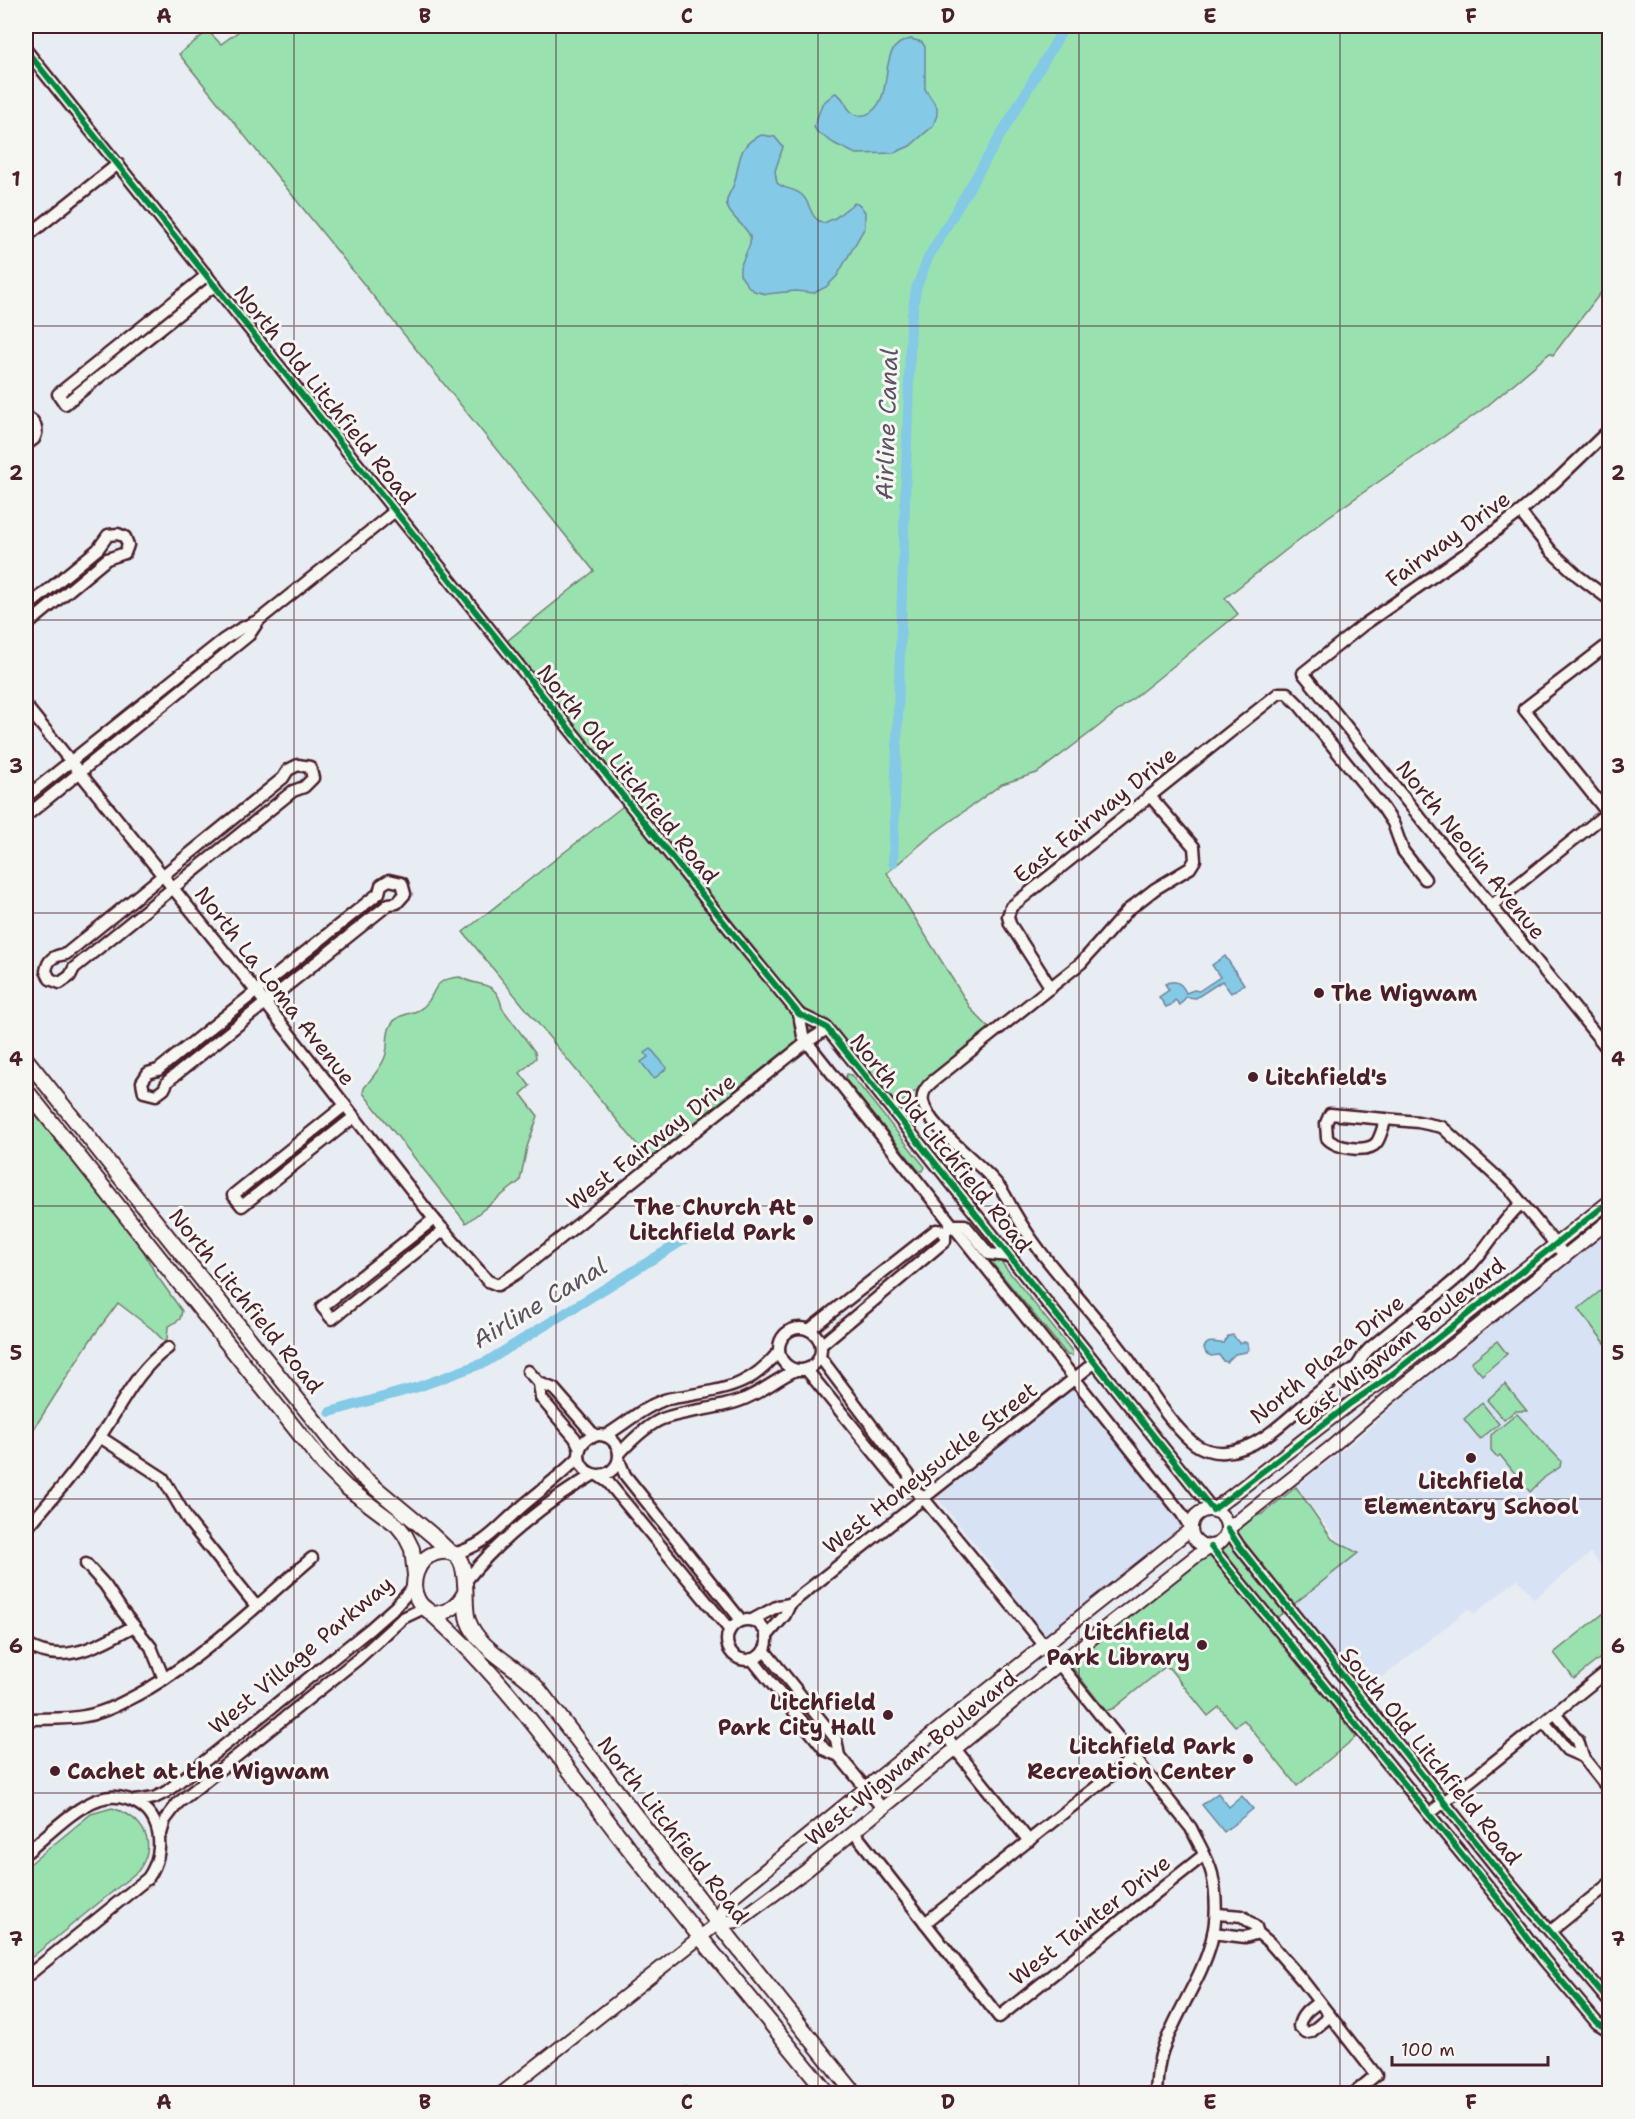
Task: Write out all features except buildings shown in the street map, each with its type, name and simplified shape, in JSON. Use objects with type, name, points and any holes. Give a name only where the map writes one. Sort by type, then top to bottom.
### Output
[{"type":"main road","name":"North Litchfield Road","points":[[26,1059],[360,1475],[452,1554]]},
{"type":"main road","name":"North Litchfield Road","points":[[26,1090],[324,1464],[346,1487],[397,1525],[405,1534],[412,1549],[415,1580]]},
{"type":"main road","points":[[441,1552],[452,1554],[464,1567],[465,1587],[459,1603],[442,1614],[428,1611],[418,1601],[415,1580],[423,1561],[430,1555],[441,1552]]},
{"type":"main road","name":"North Litchfield Road","points":[[465,1587],[467,1617],[479,1640],[528,1677],[539,1690],[718,1923],[855,2094]]},
{"type":"main road","name":"North Litchfield Road","points":[[428,1611],[456,1635],[561,1759],[700,1937],[828,2094]]},
{"type":"street","name":"North Old Litchfield Road","points":[[26,50],[627,803],[799,1014],[827,1029],[1213,1510]]},
{"type":"street","points":[[26,237],[118,164]]},
{"type":"street","points":[[207,275],[58,394],[65,404],[215,285]]},
{"type":"street","points":[[146,323],[155,333]]},
{"type":"street","points":[[101,359],[109,369]]},
{"type":"street","points":[[26,417],[33,421],[37,430],[34,440],[26,446]]},
{"type":"street","name":"Fairway Drive","points":[[1303,673],[1362,626],[1468,552],[1520,512],[1610,429]]},
{"type":"street","points":[[26,797],[223,640],[240,628],[259,620],[394,511]]},
{"type":"street","points":[[1520,512],[1552,552],[1578,576],[1610,600]]},
{"type":"street","points":[[26,608],[98,549],[108,535],[118,534],[125,537],[128,545],[124,553],[107,559],[26,626]]},
{"type":"street","points":[[52,586],[61,597]]},
{"type":"street","points":[[26,816],[249,635],[259,620]]},
{"type":"street","points":[[1491,906],[1608,814],[1524,709],[1610,643]]},
{"type":"street","name":"North Neolin Avenue","points":[[1303,673],[1610,1052]]},
{"type":"street","name":"East Fairway Drive","points":[[1051,988],[1010,924],[1008,918],[1014,904],[1277,694],[1287,693],[1312,720],[1391,820],[1401,848],[1425,879]]},
{"type":"street","points":[[155,694],[164,705]]},
{"type":"street","name":"North La Loma Avenue","points":[[26,706],[256,991],[434,1219],[483,1276],[498,1285]]},
{"type":"street","points":[[298,765],[310,767],[313,778],[304,787],[293,791],[172,888],[74,968],[70,975],[60,983],[50,979],[46,971],[47,963],[55,955],[66,954],[236,817],[283,778],[288,770],[298,765]]},
{"type":"street","points":[[1051,988],[1091,954],[1128,910],[1194,863],[1196,854],[1192,845],[1150,796]]},
{"type":"street","points":[[236,817],[246,829]]},
{"type":"street","points":[[389,880],[402,884],[405,894],[397,903],[388,904],[264,1002],[168,1080],[164,1089],[156,1095],[144,1092],[142,1082],[148,1073],[158,1070],[329,932],[379,893],[381,885],[389,880]]},
{"type":"street","points":[[102,925],[112,937]]},
{"type":"street","points":[[329,932],[339,943]]},
{"type":"street","name":"North Plaza Drive","points":[[1051,988],[932,1082],[924,1091],[923,1099],[931,1116],[943,1131],[1002,1189],[1028,1236],[1069,1288],[1103,1325],[1146,1386],[1191,1441],[1202,1448],[1217,1452],[1244,1448],[1259,1441],[1323,1388],[1356,1367],[1367,1350],[1449,1285],[1476,1260],[1509,1215],[1522,1203]]},
{"type":"street","name":"North Old Litchfield Road","points":[[799,1014],[803,1036],[807,1042],[949,1228],[1074,1378],[1182,1514],[1191,1529]]},
{"type":"street","name":"West Fairway Drive","points":[[498,1285],[518,1273],[807,1042],[827,1029]]},
{"type":"street","points":[[194,1041],[204,1052]]},
{"type":"street","points":[[344,1106],[233,1195],[242,1206],[354,1118]]},
{"type":"street","points":[[1386,1119],[1377,1142],[1366,1148],[1335,1145],[1329,1141],[1326,1134],[1326,1123],[1330,1114],[1386,1119],[1418,1122],[1442,1127],[1485,1165],[1522,1203],[1565,1256]]},
{"type":"street","points":[[287,1152],[296,1164]]},
{"type":"street","name":"East Wigwam Boulevard","points":[[1213,1510],[1351,1403],[1386,1379],[1610,1201]]},
{"type":"street","points":[[434,1219],[322,1307],[332,1318],[444,1230]]},
{"type":"street","name":"East Wigwam Boulevard","points":[[1228,1529],[1610,1220]]},
{"type":"street","points":[[809,1330],[936,1230],[965,1225],[989,1254],[1009,1256]]},
{"type":"street","points":[[821,1345],[945,1241],[949,1228]]},
{"type":"street","points":[[377,1264],[387,1275]]},
{"type":"street","points":[[452,1554],[472,1549],[489,1538],[518,1509],[563,1473],[579,1453],[583,1442],[600,1436],[645,1409],[666,1400],[724,1389],[744,1382],[769,1365],[779,1351],[780,1344],[787,1333],[800,1328],[809,1330],[819,1338],[820,1357],[815,1365],[782,1376],[742,1401],[660,1420],[632,1440],[611,1471],[576,1484],[507,1538],[479,1564],[465,1587]]},
{"type":"street","points":[[26,1529],[100,1437],[141,1372],[154,1358],[168,1348]]},
{"type":"street","points":[[779,1351],[784,1363],[801,1370],[899,1483],[910,1485],[924,1499],[1191,1828],[1212,1873],[1217,1914],[1203,1969],[1164,2045],[1157,2076],[1156,2094]]},
{"type":"street","points":[[820,1357],[909,1474],[910,1485]]},
{"type":"street","name":"West Honeysuckle Street","points":[[766,1637],[785,1615],[790,1604],[1094,1363]]},
{"type":"street","points":[[528,1371],[538,1383],[542,1398],[575,1438],[582,1467],[608,1482],[729,1629]]},
{"type":"street","points":[[538,1383],[554,1389],[600,1436],[614,1442],[624,1475],[747,1620],[762,1627],[766,1637],[765,1650],[836,1739],[839,1756]]},
{"type":"street","points":[[100,1437],[164,1478],[189,1522],[256,1606]]},
{"type":"street","points":[[1213,1510],[1224,1517],[1228,1529],[1221,1543],[1211,1547],[1199,1544],[1192,1535],[1191,1529],[1197,1514],[1213,1510]]},
{"type":"street","name":"West Wigwam Boulevard","points":[[501,2094],[718,1923],[726,1902],[941,1727],[1047,1648],[1191,1529]]},
{"type":"street","name":"South Old Litchfield Road","points":[[1228,1529],[1443,1802],[1610,2003]]},
{"type":"street","name":"South Old Litchfield Road","points":[[1211,1547],[1500,1901],[1544,1960],[1597,2023],[1610,2031]]},
{"type":"street","name":"West Wigwam Boulevard","points":[[718,1923],[738,1921],[854,1833],[1059,1664],[1196,1556],[1211,1547]]},
{"type":"street","points":[[26,1719],[84,1716],[122,1703],[164,1679],[241,1622],[256,1606],[312,1558]]},
{"type":"street","points":[[86,1564],[105,1585],[151,1647],[164,1679]]},
{"type":"street","name":"West Village Parkway","points":[[26,1853],[84,1806],[102,1798],[118,1796],[135,1802],[154,1798],[166,1792],[370,1629],[395,1607],[415,1580]]},
{"type":"street","name":"West Honeysuckle Street","points":[[747,1620],[778,1606],[790,1604]]},
{"type":"street","name":"West Village Parkway","points":[[26,1977],[148,1878],[155,1869],[165,1820],[170,1810],[358,1659],[403,1618],[428,1611]]},
{"type":"street","points":[[747,1620],[729,1629],[726,1638],[730,1652],[738,1658],[752,1659],[765,1650]]},
{"type":"street","points":[[26,1644],[49,1654],[69,1654],[88,1649],[134,1626]]},
{"type":"street","points":[[752,1659],[825,1750],[839,1756],[883,1809]]},
{"type":"street","points":[[1429,1814],[1610,1669]]},
{"type":"street","points":[[1555,1713],[1578,1741],[1583,1757],[1610,1791]]},
{"type":"street","points":[[1544,1722],[1567,1750],[1583,1757]]},
{"type":"street","points":[[941,1727],[956,1750],[1029,1841]]},
{"type":"street","name":"West Village Parkway","points":[[213,1755],[223,1767]]},
{"type":"street","points":[[854,1833],[925,1923],[1134,1757]]},
{"type":"street","points":[[135,1802],[146,1810],[157,1825],[161,1838]]},
{"type":"street","name":"West Tainter Drive","points":[[925,1923],[999,2017],[1204,1855]]},
{"type":"street","points":[[1551,1931],[1610,1883]]},
{"type":"street","points":[[1217,1914],[1242,1916],[1256,1927],[1258,1933],[1270,1943],[1376,2075],[1353,2094]]},
{"type":"street","points":[[1213,1933],[1245,1937],[1258,1933]]},
{"type":"street","points":[[1319,2002],[1304,2014],[1299,2026],[1306,2032],[1311,2032],[1330,2016]]},
{"type":"shaded area","name":"Litchfield Elementary School","points":[[1609,1224],[1609,1576],[1591,1553],[1534,1599],[1518,1579],[1474,1614],[1469,1608],[1364,1692],[1284,1594],[1343,1547],[1296,1487],[1368,1430],[1407,1392],[1502,1317],[1554,1269]]},
{"type":"shaded area","points":[[1071,1387],[1180,1517],[1182,1524],[1171,1540],[1046,1635],[1032,1621],[1005,1581],[936,1496]]},
{"type":"green space","points":[[246,26],[1609,26],[1609,282],[1553,355],[1550,353],[1486,407],[1328,517],[1225,598],[1238,614],[1037,773],[1002,784],[934,833],[887,873],[971,1009],[991,1030],[897,1106],[826,1018],[649,1159],[463,932],[627,803],[502,645],[594,571],[179,54],[208,31],[221,44]]},
{"type":"green space","points":[[460,977],[486,985],[496,992],[502,1008],[535,1052],[536,1058],[520,1073],[530,1086],[521,1094],[538,1116],[527,1147],[520,1181],[466,1223],[363,1093],[385,1057],[388,1033],[394,1021],[425,1005],[442,981]]},
{"type":"green space","points":[[847,1074],[851,1075],[925,1167],[923,1171],[919,1171],[845,1079]]},
{"type":"green space","points":[[26,1097],[135,1235],[155,1273],[182,1311],[180,1319],[168,1327],[167,1339],[164,1341],[118,1303],[89,1342],[26,1439]]},
{"type":"green space","points":[[994,1253],[1072,1351],[1072,1356],[1067,1355],[988,1258]]},
{"type":"green space","points":[[1609,1284],[1609,1348],[1578,1309]]},
{"type":"green space","points":[[1497,1341],[1507,1354],[1482,1375],[1471,1362]]},
{"type":"green space","points":[[1505,1384],[1527,1411],[1515,1411],[1504,1420],[1487,1400]]},
{"type":"green space","points":[[1482,1403],[1499,1424],[1480,1439],[1464,1419]]},
{"type":"green space","points":[[1517,1414],[1561,1461],[1560,1467],[1545,1477],[1530,1492],[1500,1455],[1497,1457],[1491,1450],[1491,1435]]},
{"type":"green space","points":[[1296,1487],[1332,1539],[1358,1553],[1269,1624],[1356,1737],[1297,1786],[1244,1720],[1235,1726],[1219,1707],[1208,1716],[1169,1668],[1165,1667],[1114,1708],[1106,1711],[1072,1667],[1076,1656],[1248,1519],[1262,1514]]},
{"type":"green space","points":[[1609,1609],[1609,1651],[1574,1679],[1554,1653]]},
{"type":"green space","points":[[112,1808],[132,1818],[144,1832],[147,1851],[144,1861],[138,1871],[26,1962],[26,1867],[91,1814]]},
{"type":"water","points":[[911,39],[922,42],[925,47],[925,89],[937,107],[933,126],[910,146],[894,153],[856,154],[817,132],[814,127],[822,104],[835,93],[853,113],[863,115],[871,112],[879,104],[883,93],[893,50],[900,43]]},
{"type":"water","points":[[762,135],[775,137],[783,147],[775,171],[777,183],[800,193],[819,221],[824,223],[835,218],[854,203],[860,205],[865,212],[865,227],[837,276],[826,287],[814,293],[796,291],[766,294],[754,291],[740,275],[740,267],[750,244],[750,236],[729,210],[727,200],[744,149],[748,143]]},
{"type":"water","points":[[1225,956],[1244,984],[1231,993],[1222,981],[1196,998],[1186,997],[1180,1005],[1175,1000],[1166,1007],[1159,997],[1169,990],[1165,984],[1178,983],[1186,993],[1199,991],[1220,977],[1212,965]]},
{"type":"water","points":[[651,1049],[667,1068],[654,1079],[641,1062],[648,1057],[645,1053]]},
{"type":"water","points":[[1233,1335],[1239,1343],[1248,1344],[1249,1349],[1246,1352],[1235,1354],[1227,1362],[1223,1361],[1219,1355],[1211,1356],[1206,1353],[1204,1348],[1208,1343],[1223,1343],[1228,1336]]},
{"type":"water","points":[[1218,1793],[1229,1807],[1242,1796],[1253,1809],[1224,1832],[1202,1805]]},
{"type":"waterway","name":"Airline Canal","points":[[893,863],[911,322],[916,289],[928,258],[1065,26]]},
{"type":"waterway","name":"Airline Canal","points":[[330,1412],[418,1387],[486,1362],[695,1233]]},
{"type":"cycle path","points":[[26,50],[736,937],[799,1014],[826,1027],[1213,1510],[1351,1403],[1386,1379],[1610,1201]]},
{"type":"cycle path","points":[[1228,1529],[1239,1546],[1500,1872],[1610,2003]]},
{"type":"cycle path","points":[[1211,1547],[1500,1901],[1544,1960],[1597,2023],[1610,2031]]},
{"type":"place","name":"The Wigwam","points":[[1319,993]]},
{"type":"place","name":"Litchfield's","points":[[1253,1077]]},
{"type":"place","name":"The Church At Litchfield Park","points":[[808,1220]]},
{"type":"place","name":"Litchfield Elementary School","points":[[1471,1458]]},
{"type":"place","name":"Litchfield Park Library","points":[[1202,1645]]},
{"type":"place","name":"Litchfield Park City Hall","points":[[888,1715]]},
{"type":"place","name":"Litchfield Park Recreation Center","points":[[1248,1759]]},
{"type":"place","name":"Cachet at the Wigwam","points":[[55,1771]]}]
